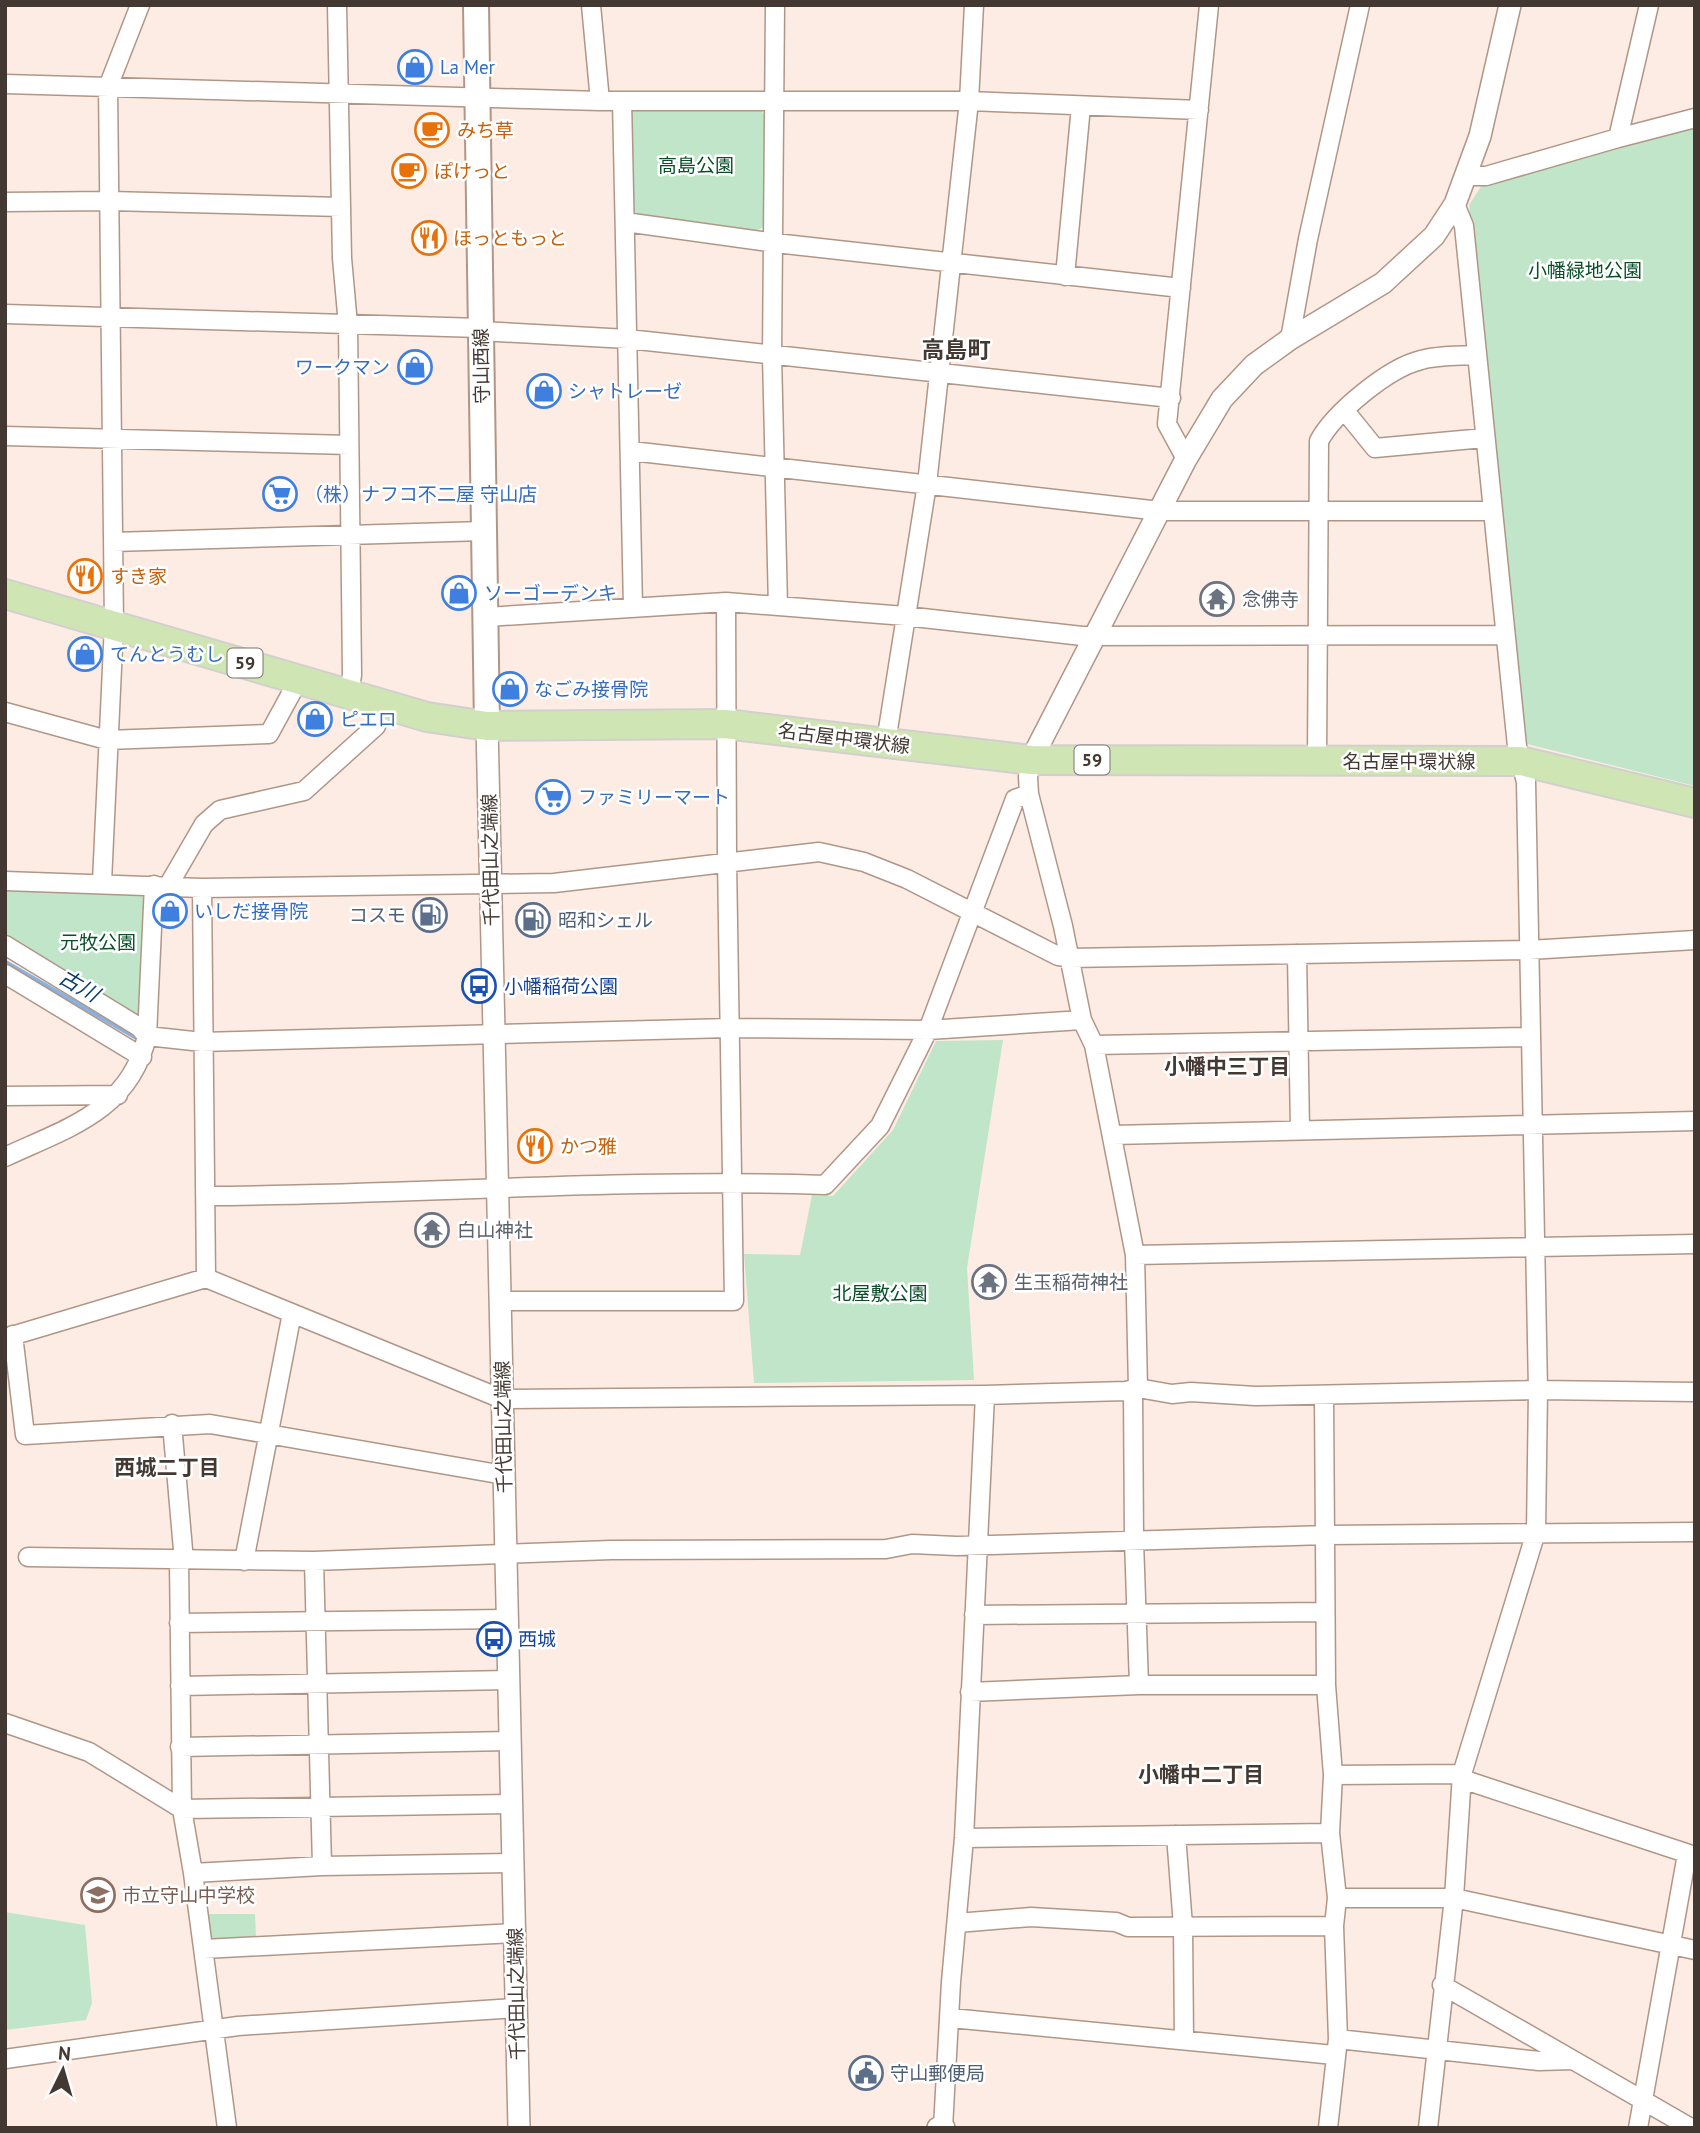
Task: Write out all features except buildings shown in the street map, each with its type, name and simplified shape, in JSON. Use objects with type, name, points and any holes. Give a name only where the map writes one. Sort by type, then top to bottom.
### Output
[{"type":"main road","name":"守山西線","points":[[476,5],[487,726]]},
{"type":"main road","name":"名古屋中環状線","points":[[5,594],[427,717],[487,726],[725,724],[1031,760],[1521,761],[1695,803]]},
{"type":"street","points":[[102,882],[114,625],[108,87],[140,5]]},
{"type":"street","points":[[337,5],[341,207],[348,325],[352,675],[349,694]]},
{"type":"street","points":[[591,5],[600,101]]},
{"type":"street","points":[[775,5],[772,103],[775,243],[772,356],[778,606]]},
{"type":"street","points":[[886,743],[928,484],[969,101],[974,5]]},
{"type":"street","points":[[1186,459],[1167,425],[1209,5]]},
{"type":"street","points":[[1290,339],[1308,239],[1360,5]]},
{"type":"street","points":[[1139,1685],[1134,1541],[1135,1255],[1094,1045],[1082,1020],[1029,794],[1031,760],[1186,459],[1222,399],[1254,365],[1290,339],[1383,283],[1434,236],[1455,204],[1480,136],[1510,5]]},
{"type":"street","points":[[1618,138],[1649,6],[1667,5]]},
{"type":"street","points":[[5,85],[600,101],[969,101],[1199,110]]},
{"type":"street","points":[[622,101],[633,607]]},
{"type":"street","points":[[1065,276],[1081,106]]},
{"type":"street","points":[[1466,176],[1486,176],[1695,118]]},
{"type":"street","points":[[5,202],[110,201],[341,207]]},
{"type":"street","points":[[1428,2128],[1442,1985],[1454,1898],[1462,1777],[1536,1532],[1538,1390],[1526,782],[1505,635],[1464,226],[1455,204]]},
{"type":"street","points":[[625,222],[775,243],[1181,288]]},
{"type":"street","points":[[5,314],[480,330],[628,339],[1171,398]]},
{"type":"street","points":[[1317,761],[1319,441],[1328,425],[1381,380],[1420,360],[1476,355]]},
{"type":"street","points":[[1345,411],[1375,448],[1484,438]]},
{"type":"street","points":[[5,436],[349,445]]},
{"type":"street","points":[[631,451],[1160,511],[1492,511]]},
{"type":"street","points":[[113,542],[484,531]]},
{"type":"street","points":[[486,617],[726,602],[905,616],[1096,636],[1505,635]]},
{"type":"street","points":[[500,1301],[734,1301],[725,724],[726,602]]},
{"type":"street","points":[[5,712],[107,740],[269,734],[299,679]]},
{"type":"street","points":[[5,1157],[97,1114],[118,1095],[142,1057],[147,1036],[161,886],[204,824],[220,810],[304,791],[376,726],[384,704]]},
{"type":"street","name":"千代田山之端線","points":[[487,726],[519,2128]]},
{"type":"street","points":[[206,1196],[731,1182],[825,1185],[880,1126],[928,1030],[1015,799],[1029,794]]},
{"type":"street","points":[[5,881],[102,882],[202,888],[554,883],[727,860],[819,852],[853,859],[907,879],[1058,956],[1069,958],[1529,950],[1695,940]]},
{"type":"street","points":[[202,888],[206,1278]]},
{"type":"street","points":[[5,945],[139,1027],[147,1036],[202,1042],[729,1028],[928,1030],[1082,1020]]},
{"type":"street","points":[[1297,954],[1300,1130]]},
{"type":"street","points":[[5,974],[142,1057]]},
{"type":"street","points":[[1094,1045],[1531,1037]]},
{"type":"street","points":[[5,1096],[118,1095]]},
{"type":"street","points":[[1113,1135],[1695,1121]]},
{"type":"street","points":[[1135,1255],[1695,1244]]},
{"type":"street","points":[[504,1475],[210,1424],[172,1424],[25,1435],[9,1336],[206,1278],[403,1361],[502,1399],[985,1395],[1136,1389],[1172,1394],[1191,1392],[1324,1396],[1538,1390],[1695,1392]]},
{"type":"street","points":[[244,1561],[292,1313]]},
{"type":"street","points":[[942,2128],[964,1838],[985,1395]]},
{"type":"street","points":[[1324,1396],[1326,1685],[1334,1775],[1330,1833],[1337,1898],[1334,1926],[1336,2047],[1328,2128]]},
{"type":"street","points":[[172,1424],[182,1561],[179,1623],[182,1809],[204,1949],[212,2029],[227,2128]]},
{"type":"street","points":[[28,1557],[314,1561],[611,1550],[886,1549],[912,1544],[1325,1535],[1695,1532]]},
{"type":"street","points":[[314,1561],[313,1621],[322,1866]]},
{"type":"street","points":[[974,1615],[1325,1612]]},
{"type":"street","points":[[179,1623],[507,1619]]},
{"type":"street","points":[[180,1686],[509,1679]]},
{"type":"street","points":[[970,1692],[1139,1685],[1326,1685]]},
{"type":"street","points":[[5,1723],[89,1752],[182,1809],[511,1804]]},
{"type":"street","points":[[180,1747],[510,1741]]},
{"type":"street","points":[[1334,1775],[1462,1777],[1691,1855],[1671,1945],[1638,2128]]},
{"type":"street","points":[[964,1838],[1330,1833]]},
{"type":"street","points":[[1176,1835],[1183,1926],[1184,2040]]},
{"type":"street","points":[[193,1873],[322,1866],[513,1863]]},
{"type":"street","points":[[1337,1898],[1454,1898],[1695,1950]]},
{"type":"street","points":[[957,1923],[1031,1917],[1116,1922],[1128,1927],[1334,1926]]},
{"type":"street","points":[[204,1949],[514,1933]]},
{"type":"street","points":[[1442,1985],[1690,2128]]},
{"type":"street","points":[[5,2059],[212,2029],[516,2008]]},
{"type":"street","points":[[951,2018],[1184,2040],[1437,2052],[1539,2061],[1573,2060]]},
{"type":"green space","name":"高島公園","points":[[634,106],[759,109],[766,116],[764,226],[757,231],[638,217],[632,211],[629,112]]},
{"type":"green space","name":"小幡緑地公園","points":[[1695,126],[1695,786],[1523,743],[1469,205],[1482,185]]},
{"type":"green space","name":"元牧公園","points":[[5,890],[149,895],[142,1022],[5,941]]},
{"type":"green space","name":"北屋敷公園","points":[[1003,1040],[967,1268],[974,1380],[754,1383],[744,1254],[800,1255],[812,1195],[833,1196],[893,1130],[936,1041]]},
{"type":"green space","points":[[5,1912],[85,1925],[92,2003],[86,2020],[5,2030]]},
{"type":"green space","points":[[207,1914],[255,1914],[256,1938],[212,1941]]},
{"type":"waterway","name":"古川","points":[[5,962],[137,1038]]},
{"type":"place","name":"La Mer","points":[[415,67]]},
{"type":"place","name":"みち草","points":[[432,130]]},
{"type":"place","name":"ぽけっと","points":[[409,171]]},
{"type":"place","name":"ほっともっと","points":[[429,238]]},
{"type":"place","name":"ワークマン","points":[[415,367]]},
{"type":"place","name":"シャトレーゼ","points":[[544,391]]},
{"type":"place","name":"（株）ナフコ不二屋 守山店","points":[[280,494]]},
{"type":"place","name":"すき家","points":[[85,576]]},
{"type":"place","name":"ソーゴーデンキ","points":[[459,593]]},
{"type":"place","name":"念佛寺","points":[[1217,599]]},
{"type":"place","name":"てんとうむし","points":[[85,654]]},
{"type":"place","name":"なごみ接骨院","points":[[510,689]]},
{"type":"place","name":"ピエロ","points":[[315,719]]},
{"type":"place","name":"ファミリーマート","points":[[553,797]]},
{"type":"place","name":"いしだ接骨院","points":[[170,911]]},
{"type":"place","name":"コスモ","points":[[430,915]]},
{"type":"place","name":"昭和シェル","points":[[533,920]]},
{"type":"place","name":"小幡稲荷公園","points":[[479,986]]},
{"type":"place","name":"かつ雅","points":[[535,1146]]},
{"type":"place","name":"白山神社","points":[[432,1230]]},
{"type":"place","name":"生玉稲荷神社","points":[[989,1282]]},
{"type":"place","name":"西城","points":[[494,1639]]},
{"type":"place","name":"市立守山中学校","points":[[98,1895]]},
{"type":"place","name":"守山郵便局","points":[[866,2073]]},
{"type":"district","name":"高島町","points":[[956,350]]},
{"type":"district","name":"小幡中三丁目","points":[[1227,1067]]},
{"type":"district","name":"西城二丁目","points":[[167,1468]]},
{"type":"district","name":"小幡中二丁目","points":[[1201,1775]]}]
